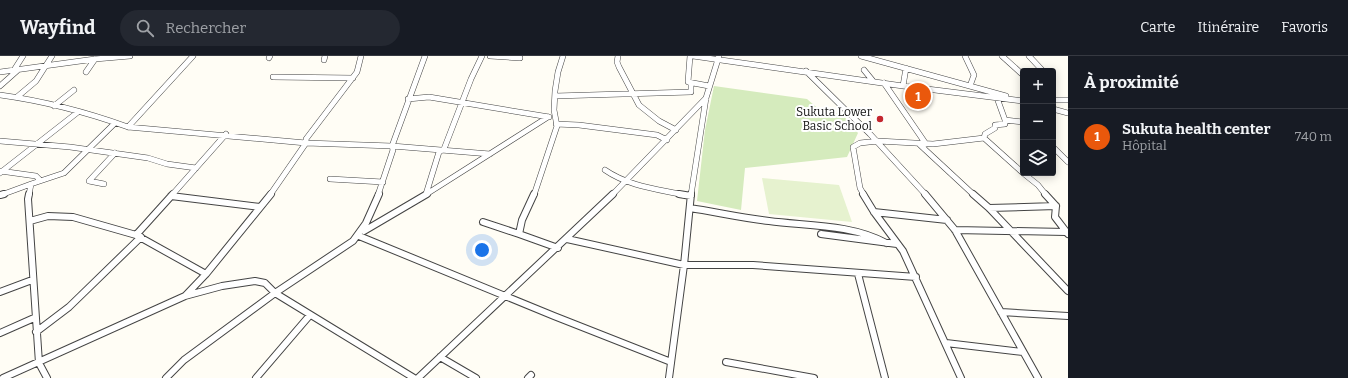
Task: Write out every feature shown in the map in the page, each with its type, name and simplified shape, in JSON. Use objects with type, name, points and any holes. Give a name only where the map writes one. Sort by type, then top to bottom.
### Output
[{"type":"street","points":[[0,86],[16,70],[23,56]]},
{"type":"street","points":[[17,97],[36,81],[52,56]]},
{"type":"street","points":[[0,72],[95,58],[130,56]]},
{"type":"street","points":[[128,127],[193,56]]},
{"type":"street","points":[[185,296],[206,274],[275,189],[306,142],[306,139],[357,72],[361,56]]},
{"type":"street","points":[[361,233],[383,182],[393,150],[392,146],[425,56]]},
{"type":"street","points":[[426,194],[439,152],[444,149],[482,56]]},
{"type":"street","points":[[490,56],[520,58]]},
{"type":"street","points":[[519,234],[522,220],[538,186],[557,126],[554,116],[556,78],[563,56]]},
{"type":"street","points":[[618,56],[617,62],[632,94],[643,108],[659,121],[676,130]]},
{"type":"street","points":[[555,96],[690,92],[691,83],[688,82],[691,56],[718,57],[747,63],[873,82],[1020,101]]},
{"type":"street","points":[[746,56],[747,63]]},
{"type":"street","points":[[860,56],[1020,100]]},
{"type":"street","points":[[965,56],[975,80],[970,86]]},
{"type":"street","points":[[1002,56],[1020,72]]},
{"type":"street","points":[[1029,56],[1040,68]]},
{"type":"street","points":[[669,378],[684,265],[691,196],[706,98],[718,57]]},
{"type":"street","points":[[86,72],[95,58]]},
{"type":"street","points":[[903,86],[906,68]]},
{"type":"street","points":[[864,70],[873,82]]},
{"type":"street","points":[[806,71],[876,141],[918,186],[955,230],[1038,378]]},
{"type":"street","points":[[273,77],[353,78]]},
{"type":"street","points":[[691,83],[710,86]]},
{"type":"street","points":[[884,83],[926,144]]},
{"type":"street","points":[[54,106],[74,90]]},
{"type":"street","points":[[0,95],[17,97],[101,117],[128,127],[226,134],[306,142],[444,149],[490,154]]},
{"type":"street","points":[[408,99],[429,97],[548,117],[554,116]]},
{"type":"street","points":[[418,378],[558,248],[667,140],[706,98]]},
{"type":"street","points":[[984,138],[984,134],[995,128],[995,126],[1005,124],[997,98]]},
{"type":"street","points":[[1056,100],[1068,100]]},
{"type":"street","points":[[1056,110],[1068,114]]},
{"type":"street","points":[[0,172],[78,112]]},
{"type":"street","points":[[166,378],[184,360],[275,293],[361,233],[548,117]]},
{"type":"street","points":[[1005,120],[1020,122]]},
{"type":"street","points":[[0,195],[64,172],[115,123]]},
{"type":"street","points":[[556,124],[579,125],[656,135],[667,140]]},
{"type":"street","points":[[36,332],[69,307],[139,236],[171,196],[226,134]]},
{"type":"street","points":[[961,378],[903,251],[874,212],[860,188],[853,147],[858,143],[876,141],[926,144],[984,138],[1020,170]]},
{"type":"street","points":[[0,145],[3,142],[87,150],[148,158],[166,164],[196,168]]},
{"type":"street","points":[[919,144],[989,208],[1068,292]]},
{"type":"street","points":[[1056,150],[1068,162]]},
{"type":"street","points":[[104,184],[89,181],[115,154]]},
{"type":"street","points":[[605,170],[626,180],[691,196]]},
{"type":"street","points":[[0,172],[36,176],[40,180]]},
{"type":"street","points":[[1026,176],[1038,186],[1056,206]]},
{"type":"street","points":[[330,179],[383,182]]},
{"type":"street","points":[[31,184],[28,199],[34,318],[39,363],[47,378]]},
{"type":"street","points":[[171,196],[260,207]]},
{"type":"street","points":[[989,208],[1056,206]]},
{"type":"street","points":[[1056,206],[1054,217],[1067,233]]},
{"type":"street","points":[[690,208],[769,221],[856,231],[882,239],[886,243]]},
{"type":"street","points":[[874,212],[947,220]]},
{"type":"street","points":[[30,220],[48,216],[73,217],[139,236],[206,274]]},
{"type":"street","points":[[483,222],[558,248]]},
{"type":"street","points":[[955,230],[1067,233]]},
{"type":"street","points":[[361,233],[580,328],[671,362]]},
{"type":"street","points":[[821,234],[897,244]]},
{"type":"street","points":[[567,239],[684,265],[754,265],[916,278]]},
{"type":"street","points":[[858,274],[885,378]]},
{"type":"street","points":[[0,292],[32,280]]},
{"type":"street","points":[[3,378],[185,296],[222,286],[255,281],[265,283],[275,293],[310,316],[414,378]]},
{"type":"street","points":[[1001,312],[1068,316]]},
{"type":"street","points":[[256,378],[310,316]]},
{"type":"street","points":[[0,333],[34,318]]},
{"type":"street","points":[[946,343],[1023,352]]},
{"type":"street","points":[[440,356],[476,378]]},
{"type":"street","points":[[726,362],[814,378]]},
{"type":"green space","points":[[714,86],[807,99],[822,112],[842,114],[858,133],[847,157],[745,168],[741,210],[697,201],[705,130]]},
{"type":"green space","points":[[762,178],[839,185],[852,222],[769,214]]},
{"type":"place","name":"Sukuta health center","points":[[918,96]]},
{"type":"place","name":"Sukuta Lower Basic School","points":[[880,119]]}]
